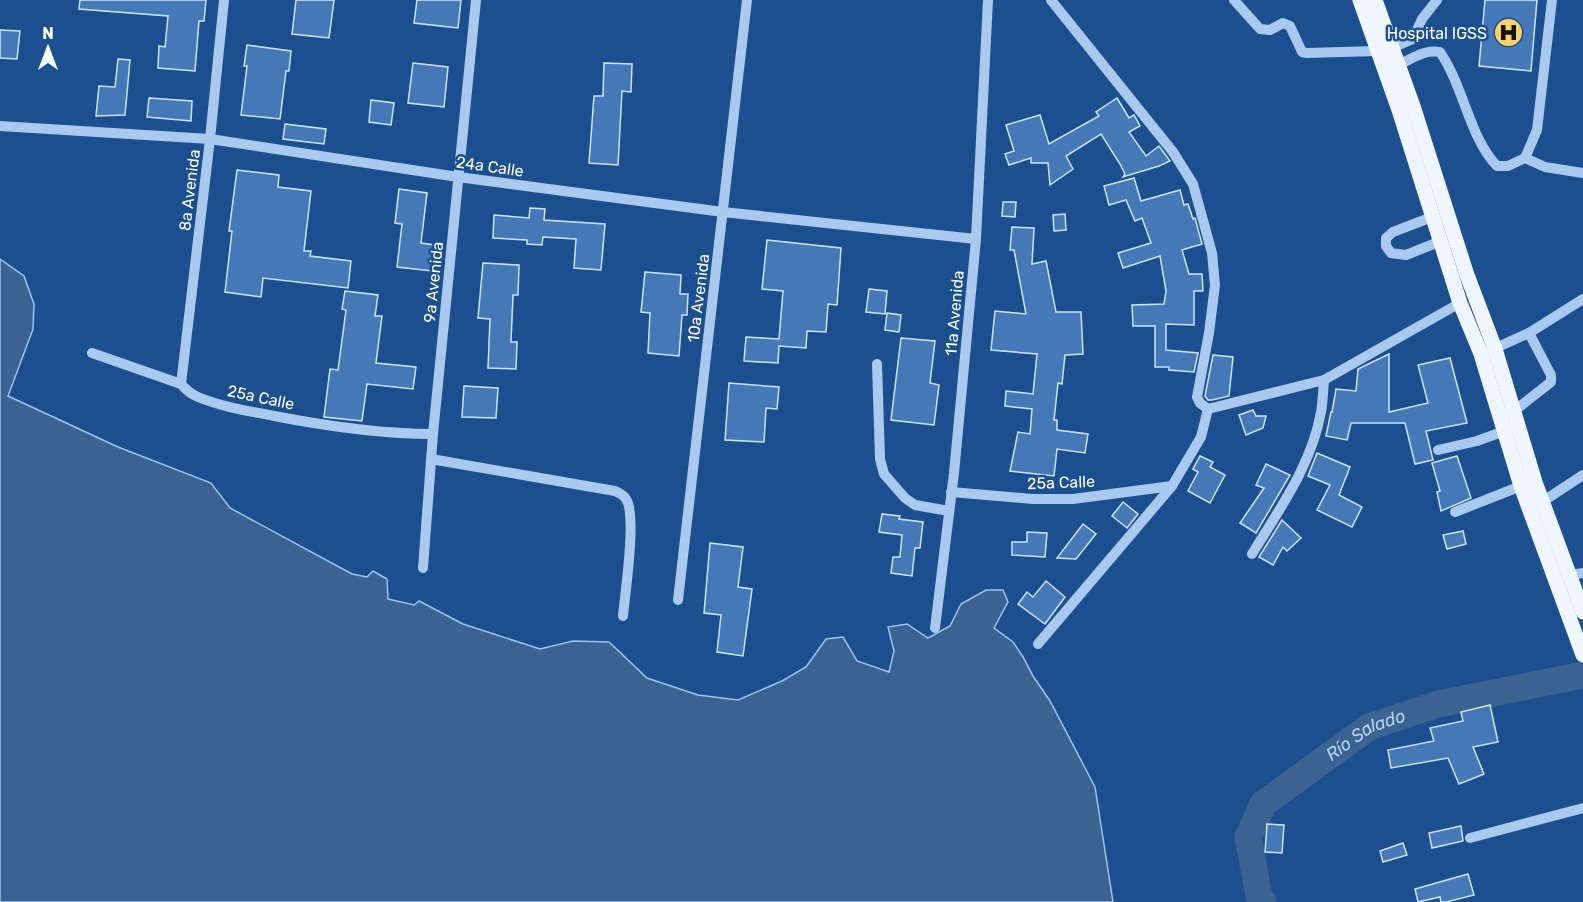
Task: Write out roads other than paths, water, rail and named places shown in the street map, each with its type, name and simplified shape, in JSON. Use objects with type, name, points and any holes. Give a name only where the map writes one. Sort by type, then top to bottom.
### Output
[{"type":"main road","points":[[1360,0],[1391,67],[1467,275],[1512,429],[1542,502],[1576,574],[1583,612]]},
{"type":"main road","points":[[1375,0],[1384,50]]},
{"type":"main road","points":[[1391,67],[1431,217],[1441,241],[1460,303],[1488,352]]},
{"type":"main road","points":[[1512,429],[1521,486],[1583,655]]},
{"type":"street","name":"8a Avenida","points":[[181,384],[224,0]]},
{"type":"street","name":"9a Avenida","points":[[423,567],[433,434],[476,0]]},
{"type":"street","name":"10a Avenida","points":[[678,600],[747,0]]},
{"type":"street","name":"11a Avenida","points":[[935,628],[976,239],[988,0]]},
{"type":"street","points":[[1051,0],[1173,152],[1193,184],[1212,253],[1215,285],[1197,397],[1200,403],[1208,409]]},
{"type":"street","points":[[1234,0],[1260,29],[1270,30],[1282,23],[1290,26],[1302,52],[1384,50],[1413,39],[1422,19],[1437,0]]},
{"type":"street","points":[[1391,67],[1418,54],[1431,51],[1440,52],[1452,69],[1485,154],[1497,166],[1508,166],[1525,158],[1537,130],[1552,0]]},
{"type":"street","name":"24a Calle","points":[[0,126],[210,139],[458,177],[723,212],[976,239]]},
{"type":"street","points":[[1525,158],[1545,167],[1583,173]]},
{"type":"street","points":[[1431,217],[1393,232],[1386,238],[1386,246],[1391,253],[1406,255],[1441,241]]},
{"type":"street","points":[[1488,352],[1529,333],[1583,299]]},
{"type":"street","points":[[1208,409],[1324,380],[1460,303]]},
{"type":"street","points":[[1507,413],[1551,382],[1551,375],[1529,333]]},
{"type":"street","name":"25a Calle","points":[[92,353],[181,384],[197,397],[250,411],[315,423],[404,434],[433,434]]},
{"type":"street","points":[[877,364],[880,459],[884,474],[905,498],[915,505],[949,511]]},
{"type":"street","points":[[1252,554],[1293,486],[1313,441],[1321,414],[1324,380]]},
{"type":"street","points":[[1038,644],[1173,486],[1201,436],[1208,409]]},
{"type":"street","points":[[1438,450],[1477,441],[1512,429]]},
{"type":"street","points":[[431,459],[615,491],[621,494],[627,499],[631,519],[623,616]]},
{"type":"street","points":[[1542,502],[1583,475]]},
{"type":"street","name":"25a Calle","points":[[951,492],[1033,500],[1073,499],[1173,486]]},
{"type":"street","points":[[1455,512],[1521,486]]},
{"type":"street","points":[[1470,838],[1583,808]]},
{"type":"water","points":[[0,259],[24,276],[34,304],[33,329],[8,396],[118,447],[211,483],[230,508],[352,574],[367,577],[373,571],[387,579],[388,599],[414,605],[419,601],[463,624],[540,649],[573,641],[609,642],[647,678],[698,695],[738,700],[782,681],[806,667],[826,639],[843,637],[857,661],[889,672],[894,651],[888,627],[907,624],[928,638],[950,626],[961,604],[986,590],[1003,590],[1008,602],[994,628],[1013,642],[1023,657],[1050,701],[1095,787],[1113,902],[0,902]]},
{"type":"waterway","name":"Río Salado","points":[[1263,902],[1259,896],[1248,837],[1263,804],[1369,727],[1438,704],[1583,675]]},
{"type":"place","name":"Hospital IGSS","points":[[1508,33]]}]
